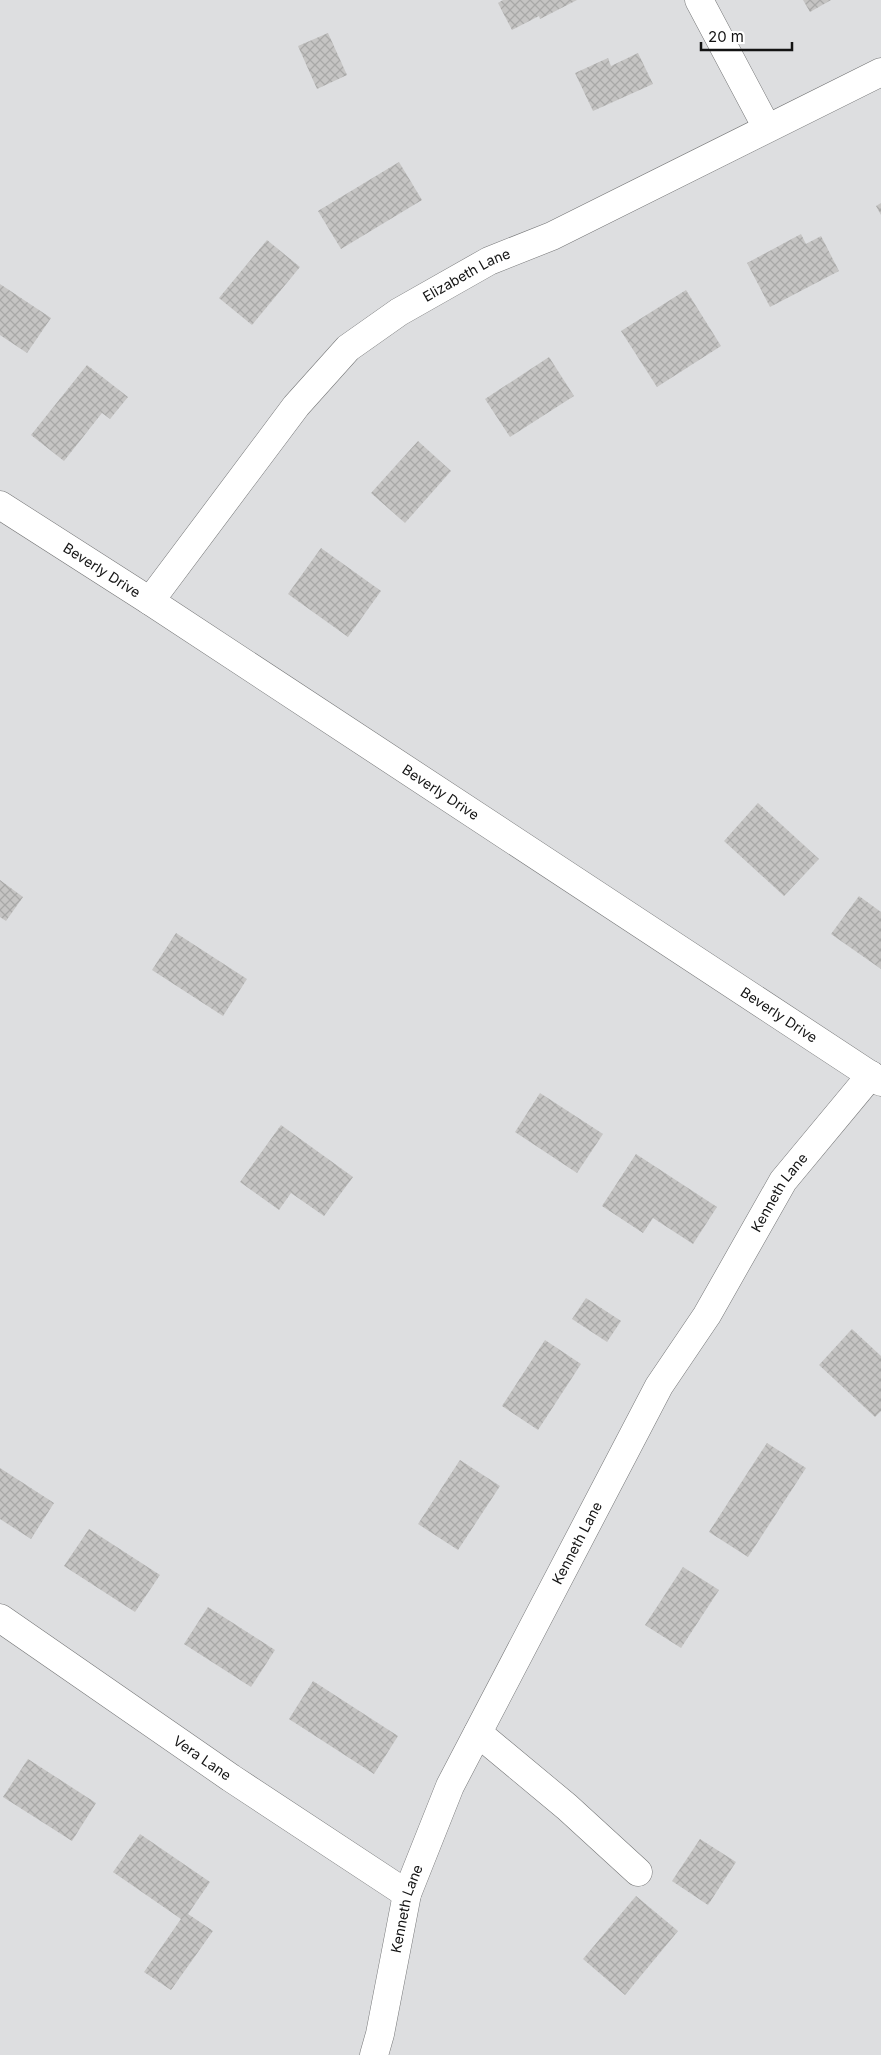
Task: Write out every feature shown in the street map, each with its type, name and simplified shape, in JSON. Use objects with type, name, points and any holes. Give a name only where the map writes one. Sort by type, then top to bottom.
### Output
[{"type":"street","points":[[699,0],[767,128]]},
{"type":"street","name":"Elizabeth Lane","points":[[150,602],[296,406],[348,348],[399,312],[489,261],[552,236],[881,72]]},
{"type":"street","name":"Beverly Drive","points":[[0,506],[150,602],[876,1078]]},
{"type":"street","name":"Kenneth Lane","points":[[374,2055],[380,2034],[407,1894],[450,1786],[659,1386],[707,1315],[783,1181],[876,1078]]},
{"type":"street","name":"Vera Lane","points":[[0,1618],[231,1778],[407,1894]]},
{"type":"street","points":[[478,1733],[567,1807],[638,1872]]},
{"type":"building","points":[[503,0],[577,0],[540,19],[539,16],[512,30],[498,3]]},
{"type":"building","points":[[803,0],[831,0],[810,12]]},
{"type":"building","points":[[328,33],[347,75],[317,89],[298,46]]},
{"type":"building","points":[[638,53],[653,84],[593,111],[575,73],[608,58],[611,66]]},
{"type":"building","points":[[399,162],[422,200],[341,249],[318,211]]},
{"type":"building","points":[[881,203],[881,215],[876,206]]},
{"type":"building","points":[[801,234],[806,244],[821,236],[839,271],[770,307],[747,263]]},
{"type":"building","points":[[267,240],[300,267],[252,325],[219,298]]},
{"type":"building","points":[[0,284],[51,318],[27,353],[0,335]]},
{"type":"building","points":[[686,290],[721,346],[657,387],[621,331]]},
{"type":"building","points":[[549,357],[574,396],[510,437],[485,399]]},
{"type":"building","points":[[87,365],[128,397],[110,419],[102,413],[64,461],[31,435]]},
{"type":"building","points":[[418,441],[451,471],[405,523],[371,493]]},
{"type":"building","points":[[321,548],[381,591],[348,637],[288,594]]},
{"type":"building","points":[[758,803],[819,859],[784,896],[724,841]]},
{"type":"building","points":[[0,880],[23,897],[6,921],[0,917]]},
{"type":"building","points":[[859,896],[881,912],[881,969],[831,934]]},
{"type":"building","points":[[176,933],[247,979],[223,1016],[152,970]]},
{"type":"building","points":[[540,1093],[603,1134],[577,1173],[515,1132]]},
{"type":"building","points":[[281,1125],[353,1177],[324,1216],[291,1193],[279,1210],[240,1182]]},
{"type":"building","points":[[636,1154],[717,1207],[693,1244],[653,1218],[643,1233],[602,1206]]},
{"type":"building","points":[[586,1298],[621,1321],[607,1342],[572,1319]]},
{"type":"building","points":[[852,1329],[881,1356],[881,1411],[875,1417],[819,1365]]},
{"type":"building","points":[[545,1340],[581,1364],[538,1430],[502,1406]]},
{"type":"building","points":[[767,1443],[806,1468],[748,1557],[709,1532]]},
{"type":"building","points":[[460,1460],[500,1486],[458,1550],[418,1524]]},
{"type":"building","points":[[0,1468],[54,1503],[31,1539],[0,1519]]},
{"type":"building","points":[[89,1529],[160,1575],[135,1612],[64,1566]]},
{"type":"building","points":[[683,1567],[719,1590],[681,1648],[645,1625]]},
{"type":"building","points":[[208,1607],[275,1650],[251,1687],[184,1644]]},
{"type":"building","points":[[313,1681],[398,1736],[374,1774],[289,1719]]},
{"type":"building","points":[[28,1759],[96,1803],[72,1841],[3,1797]]},
{"type":"building","points":[[140,1834],[210,1882],[188,1914],[213,1931],[171,1990],[144,1972],[181,1919],[113,1872]]},
{"type":"building","points":[[700,1839],[736,1862],[708,1905],[672,1881]]},
{"type":"building","points":[[636,1896],[678,1931],[625,1995],[583,1959]]}]
